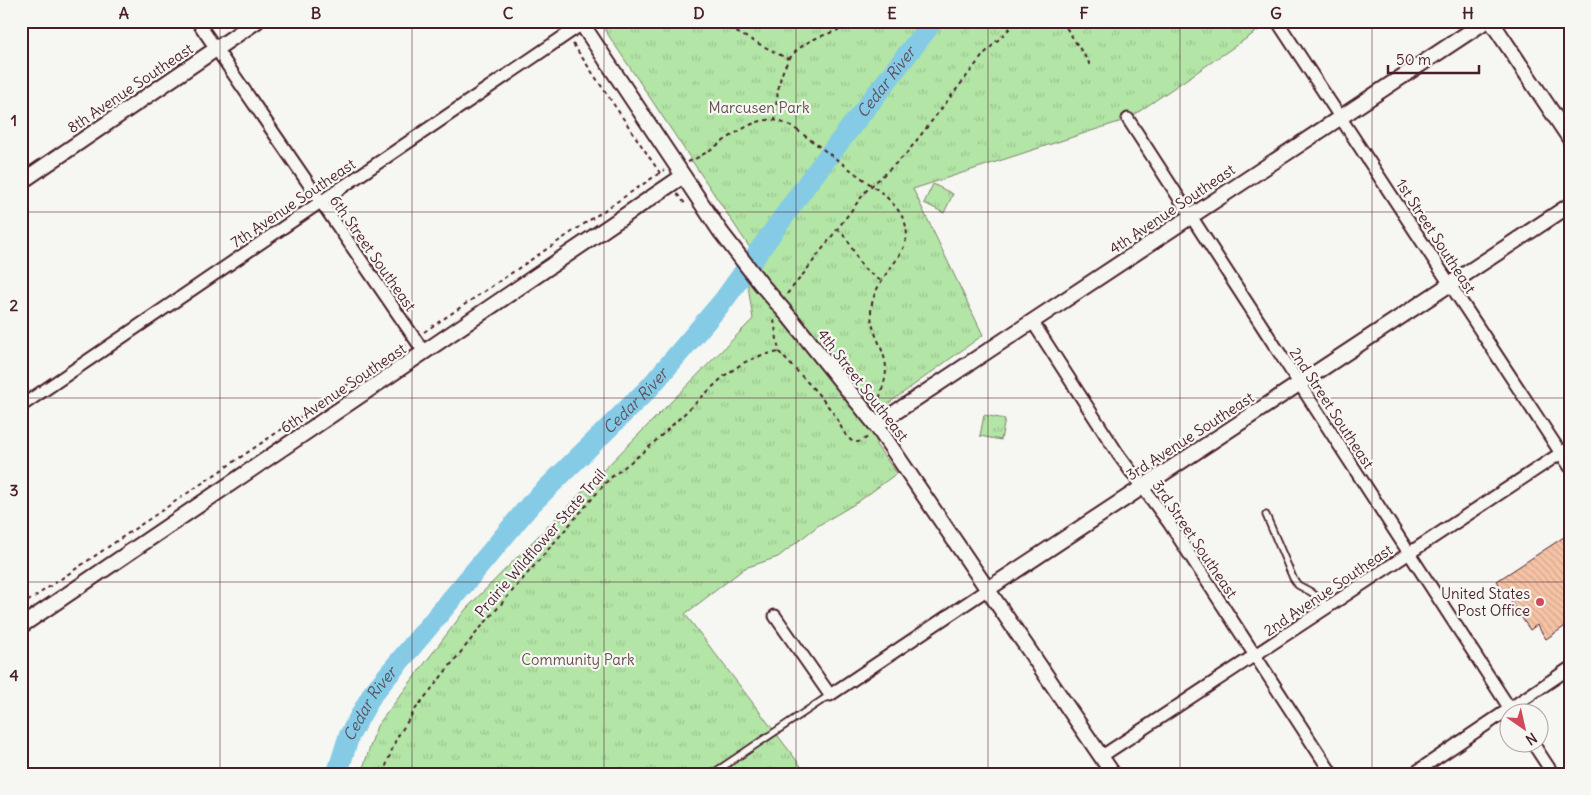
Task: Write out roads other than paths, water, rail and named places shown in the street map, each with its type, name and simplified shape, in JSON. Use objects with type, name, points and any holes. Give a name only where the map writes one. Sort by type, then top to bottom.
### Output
[{"type":"street","name":"6th Street Southeast","points":[[197,21],[424,352]]},
{"type":"street","name":"8th Avenue Southeast","points":[[21,182],[257,21]]},
{"type":"street","name":"1st Street Southeast","points":[[1277,21],[1450,285],[1565,450],[1570,467]]},
{"type":"street","name":"4th Avenue Southeast","points":[[876,425],[1486,21]]},
{"type":"street","points":[[1491,21],[1570,139]]},
{"type":"street","name":"7th Avenue Southeast","points":[[21,406],[581,23]]},
{"type":"street","name":"4th Street Southeast","points":[[581,23],[720,231],[751,272],[876,425],[1113,774]]},
{"type":"street","name":"2nd Street Southeast","points":[[1128,119],[1505,702]]},
{"type":"street","name":"6th Avenue Southeast","points":[[21,626],[424,352],[680,171]]},
{"type":"street","name":"3rd Avenue Southeast","points":[[830,695],[1570,205]]},
{"type":"street","name":"3rd Street Southeast","points":[[1032,321],[1118,454],[1169,523],[1332,774]]},
{"type":"street","name":"2nd Avenue Southeast","points":[[1102,756],[1565,450]]},
{"type":"street","points":[[775,616],[830,695]]},
{"type":"street","points":[[1523,702],[1570,668]]},
{"type":"street","points":[[1420,772],[1498,720]]},
{"type":"street","points":[[1539,752],[1553,774]]},
{"type":"lane","points":[[1266,515],[1293,578],[1298,585],[1321,599],[1329,607]]},
{"type":"lane","points":[[712,774],[830,695]]},
{"type":"waterway","name":"Cedar River","points":[[337,774],[349,736],[373,693],[530,505],[650,387],[724,300],[809,181],[933,21]]},
{"type":"place","name":"United States Post Office","points":[[1540,602]]},
{"type":"park label","name":"Marcusen Park","points":[[759,107]]},
{"type":"park label","name":"Community Park","points":[[578,659]]}]
